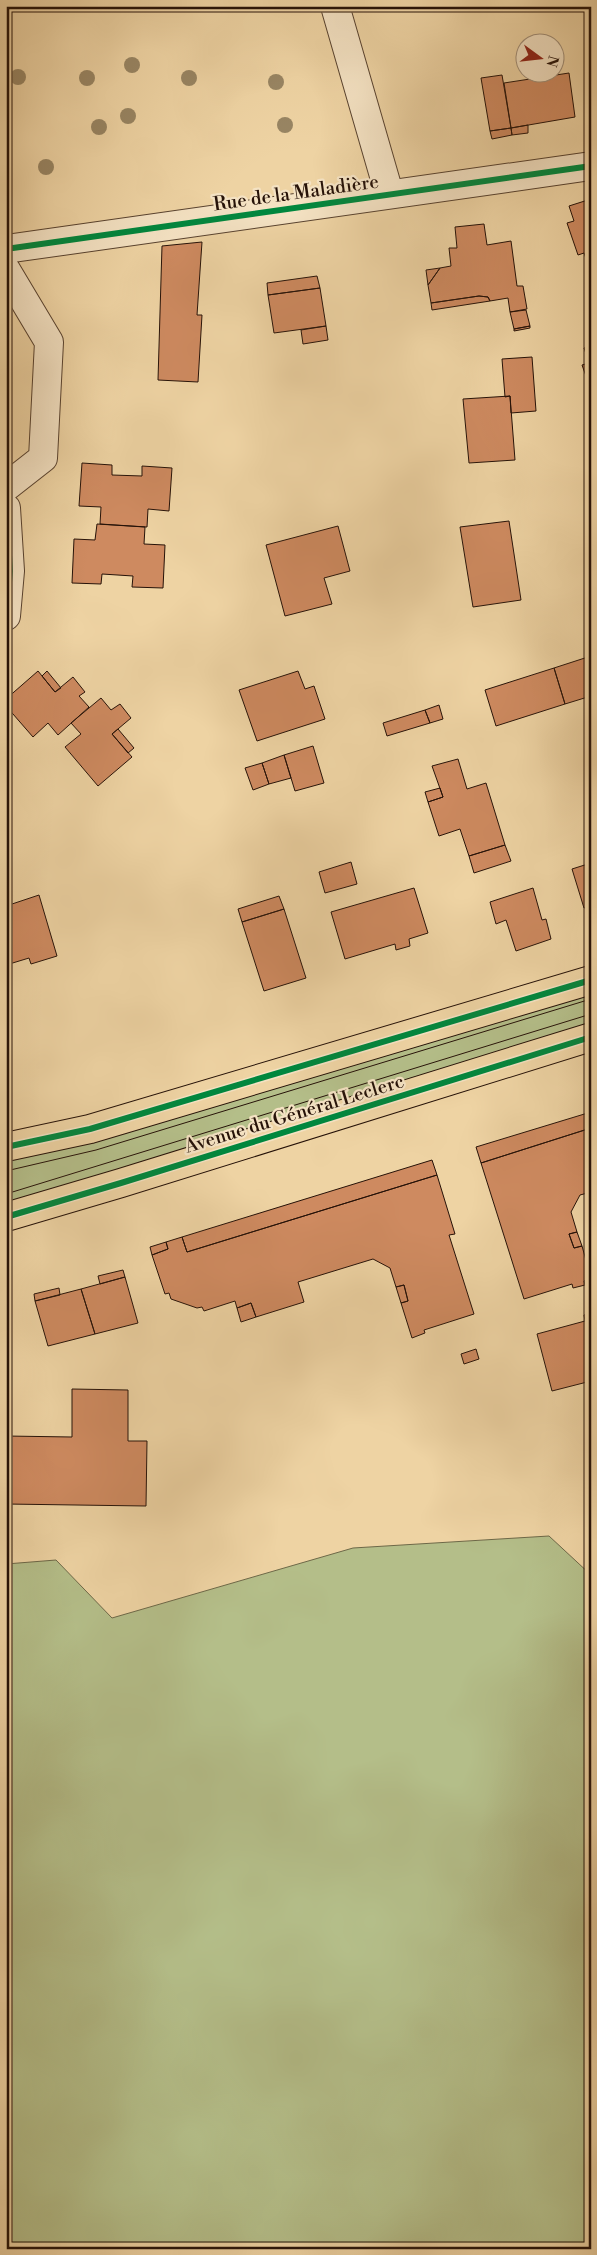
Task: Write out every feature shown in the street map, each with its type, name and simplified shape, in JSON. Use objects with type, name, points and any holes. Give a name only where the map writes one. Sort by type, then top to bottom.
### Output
[{"type":"main road","points":[[6,1147],[90,1129],[591,980]]},
{"type":"main road","name":"Avenue du Général Leclerc","points":[[6,1217],[591,1037]]},
{"type":"street","points":[[335,6],[389,193]]},
{"type":"street","name":"Rue de la Maladière","points":[[6,249],[389,193],[591,166]]},
{"type":"street","points":[[6,270],[49,342],[43,458],[6,488]]},
{"type":"street","points":[[6,508],[10,571],[6,616]]},
{"type":"green space","points":[[591,987],[591,1025],[6,1204],[6,1157]]},
{"type":"green space","points":[[549,1536],[591,1575],[591,2249],[6,2249],[6,1564],[56,1560],[112,1618],[353,1548]]},
{"type":"building","points":[[569,73],[575,117],[511,128],[504,83],[564,82],[564,74]]},
{"type":"building","points":[[502,75],[511,128],[490,131],[481,78]]},
{"type":"building","points":[[528,125],[528,133],[512,135],[511,128]]},
{"type":"building","points":[[511,128],[512,135],[492,139],[490,131]]},
{"type":"building","points":[[591,199],[591,273],[584,253],[578,255],[567,223],[574,221],[569,206]]},
{"type":"building","points":[[484,224],[487,245],[511,241],[517,286],[523,286],[527,309],[510,312],[508,298],[490,301],[488,297],[479,296],[431,303],[428,285],[440,268],[451,266],[449,248],[457,248],[455,227]]},
{"type":"building","points":[[202,242],[197,315],[202,315],[198,382],[158,380],[162,246]]},
{"type":"building","points":[[440,268],[428,285],[426,270]]},
{"type":"building","points":[[317,276],[320,288],[268,295],[267,283]]},
{"type":"building","points":[[320,288],[326,326],[274,333],[268,295]]},
{"type":"building","points":[[479,296],[488,297],[490,301],[432,310],[431,303]]},
{"type":"building","points":[[526,310],[530,326],[514,329],[510,312]]},
{"type":"building","points":[[326,326],[328,340],[303,344],[301,330]]},
{"type":"building","points":[[530,326],[530,328],[514,331],[514,329]]},
{"type":"building","points":[[591,346],[591,390],[582,365],[589,363],[584,348]]},
{"type":"building","points":[[532,357],[536,411],[511,413],[510,396],[505,397],[502,359]]},
{"type":"building","points":[[510,396],[515,460],[469,463],[463,399]]},
{"type":"building","points":[[82,463],[112,465],[112,475],[142,476],[142,466],[172,468],[169,511],[148,509],[147,527],[100,524],[101,507],[79,506]]},
{"type":"building","points":[[509,521],[521,600],[473,607],[460,527]]},
{"type":"building","points":[[97,524],[145,527],[144,544],[165,545],[163,588],[132,587],[133,576],[102,574],[101,584],[72,583],[74,539],[95,540]]},
{"type":"building","points":[[338,526],[350,571],[324,578],[332,604],[285,616],[266,545]]},
{"type":"building","points":[[591,656],[591,696],[565,704],[554,668]]},
{"type":"building","points":[[554,668],[565,704],[496,726],[485,690]]},
{"type":"building","points":[[38,671],[55,692],[73,677],[85,692],[79,696],[89,707],[58,735],[48,723],[33,737],[6,706],[6,699]]},
{"type":"building","points":[[47,671],[61,688],[55,692],[42,676]]},
{"type":"building","points":[[298,671],[305,689],[314,686],[325,719],[257,741],[239,690]]},
{"type":"building","points":[[101,698],[111,710],[120,704],[131,718],[112,734],[132,757],[98,786],[65,747],[81,734],[71,723]]},
{"type":"building","points":[[439,705],[443,719],[430,723],[425,710]]},
{"type":"building","points":[[425,710],[430,723],[387,736],[383,723]]},
{"type":"building","points":[[118,729],[134,748],[128,753],[112,734]]},
{"type":"building","points":[[313,746],[324,783],[295,791],[284,755]]},
{"type":"building","points":[[284,755],[291,778],[269,784],[262,763]]},
{"type":"building","points":[[458,759],[467,789],[486,783],[505,845],[469,856],[460,829],[439,836],[428,802],[443,797],[432,766]]},
{"type":"building","points":[[262,763],[269,784],[253,790],[245,768]]},
{"type":"building","points":[[440,788],[443,797],[428,802],[425,792]]},
{"type":"building","points":[[505,845],[511,861],[474,873],[469,856]]},
{"type":"building","points":[[351,862],[357,884],[325,893],[319,872]]},
{"type":"building","points":[[591,863],[591,906],[584,908],[572,869]]},
{"type":"building","points":[[414,888],[428,933],[409,939],[410,946],[396,950],[395,944],[345,959],[331,912]]},
{"type":"building","points":[[533,888],[542,920],[546,919],[551,939],[516,951],[506,920],[496,924],[490,902]]},
{"type":"building","points":[[39,895],[57,956],[31,964],[29,958],[6,965],[6,906]]},
{"type":"building","points":[[279,896],[284,909],[242,922],[238,909]]},
{"type":"building","points":[[284,909],[306,978],[264,991],[242,922]]},
{"type":"building","points":[[591,1112],[591,1128],[481,1163],[476,1147]]},
{"type":"building","points":[[591,1128],[591,1192],[580,1195],[571,1212],[577,1232],[569,1234],[574,1248],[582,1246],[591,1278],[584,1281],[585,1285],[573,1288],[572,1284],[524,1299],[481,1163]]},
{"type":"building","points":[[432,1160],[437,1175],[187,1252],[182,1237]]},
{"type":"building","points":[[437,1175],[455,1234],[449,1235],[474,1314],[424,1330],[425,1333],[412,1338],[401,1303],[408,1301],[404,1285],[396,1287],[390,1268],[373,1259],[298,1282],[304,1302],[256,1317],[251,1303],[237,1308],[235,1301],[204,1311],[202,1307],[197,1308],[171,1299],[169,1293],[165,1294],[152,1255],[168,1249],[166,1242],[182,1237],[187,1252]]},
{"type":"building","points":[[577,1232],[582,1246],[574,1248],[569,1234]]},
{"type":"building","points":[[166,1242],[168,1249],[152,1255],[150,1247]]},
{"type":"building","points":[[123,1270],[125,1277],[100,1284],[98,1276]]},
{"type":"building","points":[[125,1277],[138,1323],[95,1334],[81,1289]]},
{"type":"building","points":[[404,1285],[408,1301],[401,1303],[396,1287]]},
{"type":"building","points":[[59,1288],[60,1295],[35,1301],[34,1294]]},
{"type":"building","points":[[81,1289],[95,1334],[48,1346],[35,1301]]},
{"type":"building","points":[[251,1303],[256,1317],[241,1322],[237,1308]]},
{"type":"building","points":[[591,1313],[591,1381],[552,1391],[537,1334],[585,1321],[584,1315]]},
{"type":"building","points":[[476,1349],[479,1359],[464,1364],[461,1354]]},
{"type":"building","points":[[72,1389],[128,1390],[128,1441],[147,1441],[146,1506],[6,1504],[6,1436],[72,1437]]},
{"type":"tram line","points":[[6,1171],[96,1150],[591,999]]},
{"type":"tram line","points":[[6,1194],[591,1014]]},
{"type":"cycle path","points":[[6,249],[591,166]]},
{"type":"cycle path","points":[[6,508],[10,571],[6,616]]},
{"type":"cycle path","points":[[6,1147],[90,1129],[591,980]]},
{"type":"cycle path","points":[[6,1217],[591,1037]]}]
